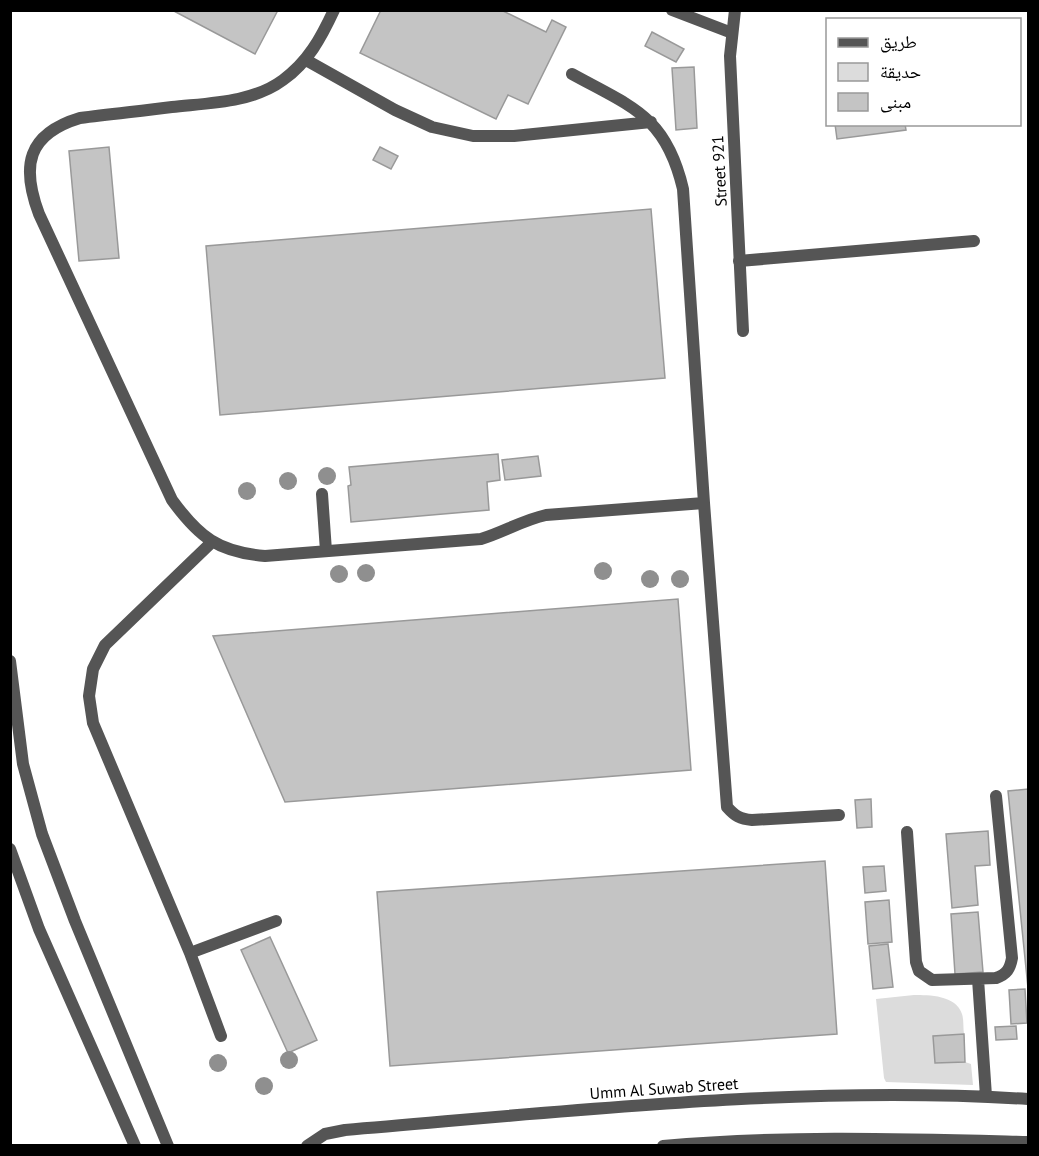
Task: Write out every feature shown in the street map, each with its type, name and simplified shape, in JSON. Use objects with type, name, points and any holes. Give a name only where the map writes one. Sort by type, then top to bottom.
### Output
[{"type":"street","points":[[334,10],[321,39],[306,60],[281,81],[253,96],[80,118],[62,123],[50,131],[34,151],[29,179],[39,214],[172,500],[189,524],[212,542],[229,550],[265,556],[481,539],[546,515],[704,503]]},
{"type":"street","points":[[672,10],[732,33]]},
{"type":"street","name":"Street 921","points":[[735,10],[730,56],[743,331]]},
{"type":"street","points":[[306,60],[394,110],[432,127],[472,136],[514,136],[651,122]]},
{"type":"street","points":[[572,74],[639,111],[651,122],[672,153],[683,189],[727,807],[741,819],[752,820],[839,814]]},
{"type":"street","points":[[740,261],[974,241]]},
{"type":"street","points":[[322,494],[326,551]]},
{"type":"street","points":[[212,542],[105,645],[93,669],[89,696],[93,723],[190,953],[221,1036]]},
{"type":"street","points":[[10,661],[23,764],[42,834],[75,921],[168,1146]]},
{"type":"street","points":[[907,832],[916,962],[920,971],[932,980],[996,978],[1004,975],[1011,965],[1012,958],[996,796]]},
{"type":"street","points":[[10,849],[39,929],[135,1146]]},
{"type":"street","points":[[190,953],[276,921]]},
{"type":"street","points":[[978,979],[986,1096]]},
{"type":"street","name":"Umm Al Suwab Street","points":[[307,1146],[326,1134],[345,1130],[635,1106],[795,1096],[894,1094],[1029,1099]]},
{"type":"street","points":[[663,1146],[771,1139],[903,1138],[1029,1142]]},
{"type":"green space","points":[[914,995],[941,997],[959,1008],[963,1016],[964,1034],[933,1036],[935,1063],[965,1062],[971,1064],[973,1085],[886,1082],[876,999]]},
{"type":"building","points":[[172,10],[278,10],[255,54]]},
{"type":"building","points":[[381,10],[501,10],[546,32],[552,20],[566,27],[528,104],[508,95],[496,119],[360,53]]},
{"type":"building","points":[[652,32],[684,49],[676,62],[645,46]]},
{"type":"building","points":[[694,67],[697,128],[676,130],[672,68]]},
{"type":"building","points":[[835,126],[905,126],[906,130],[837,139]]},
{"type":"building","points":[[109,147],[119,258],[79,261],[69,151]]},
{"type":"building","points":[[380,147],[398,156],[391,169],[373,160]]},
{"type":"building","points":[[651,209],[665,378],[220,415],[206,246]]},
{"type":"building","points":[[498,454],[500,480],[487,482],[489,510],[351,522],[349,467]]},
{"type":"building","points":[[538,456],[541,476],[505,480],[502,460]]},
{"type":"building","points":[[678,599],[691,770],[285,802],[213,636]]},
{"type":"building","points":[[1028,789],[1028,988],[1008,791]]},
{"type":"building","points":[[871,799],[872,827],[857,828],[855,800]]},
{"type":"building","points":[[988,831],[990,865],[975,866],[978,905],[952,908],[946,834]]},
{"type":"building","points":[[825,861],[837,1034],[390,1066],[377,892]]},
{"type":"building","points":[[884,866],[886,891],[865,893],[863,867]]},
{"type":"building","points":[[889,900],[892,942],[868,944],[865,902]]},
{"type":"building","points":[[978,912],[983,972],[955,974],[951,914]]},
{"type":"building","points":[[270,937],[317,1040],[288,1053],[241,950]]},
{"type":"building","points":[[888,944],[893,987],[873,989],[869,946]]},
{"type":"building","points":[[1025,989],[1027,1023],[1011,1024],[1009,990]]},
{"type":"building","points":[[1016,1026],[1017,1039],[996,1040],[995,1027]]},
{"type":"building","points":[[964,1034],[965,1062],[935,1063],[933,1036]]}]
